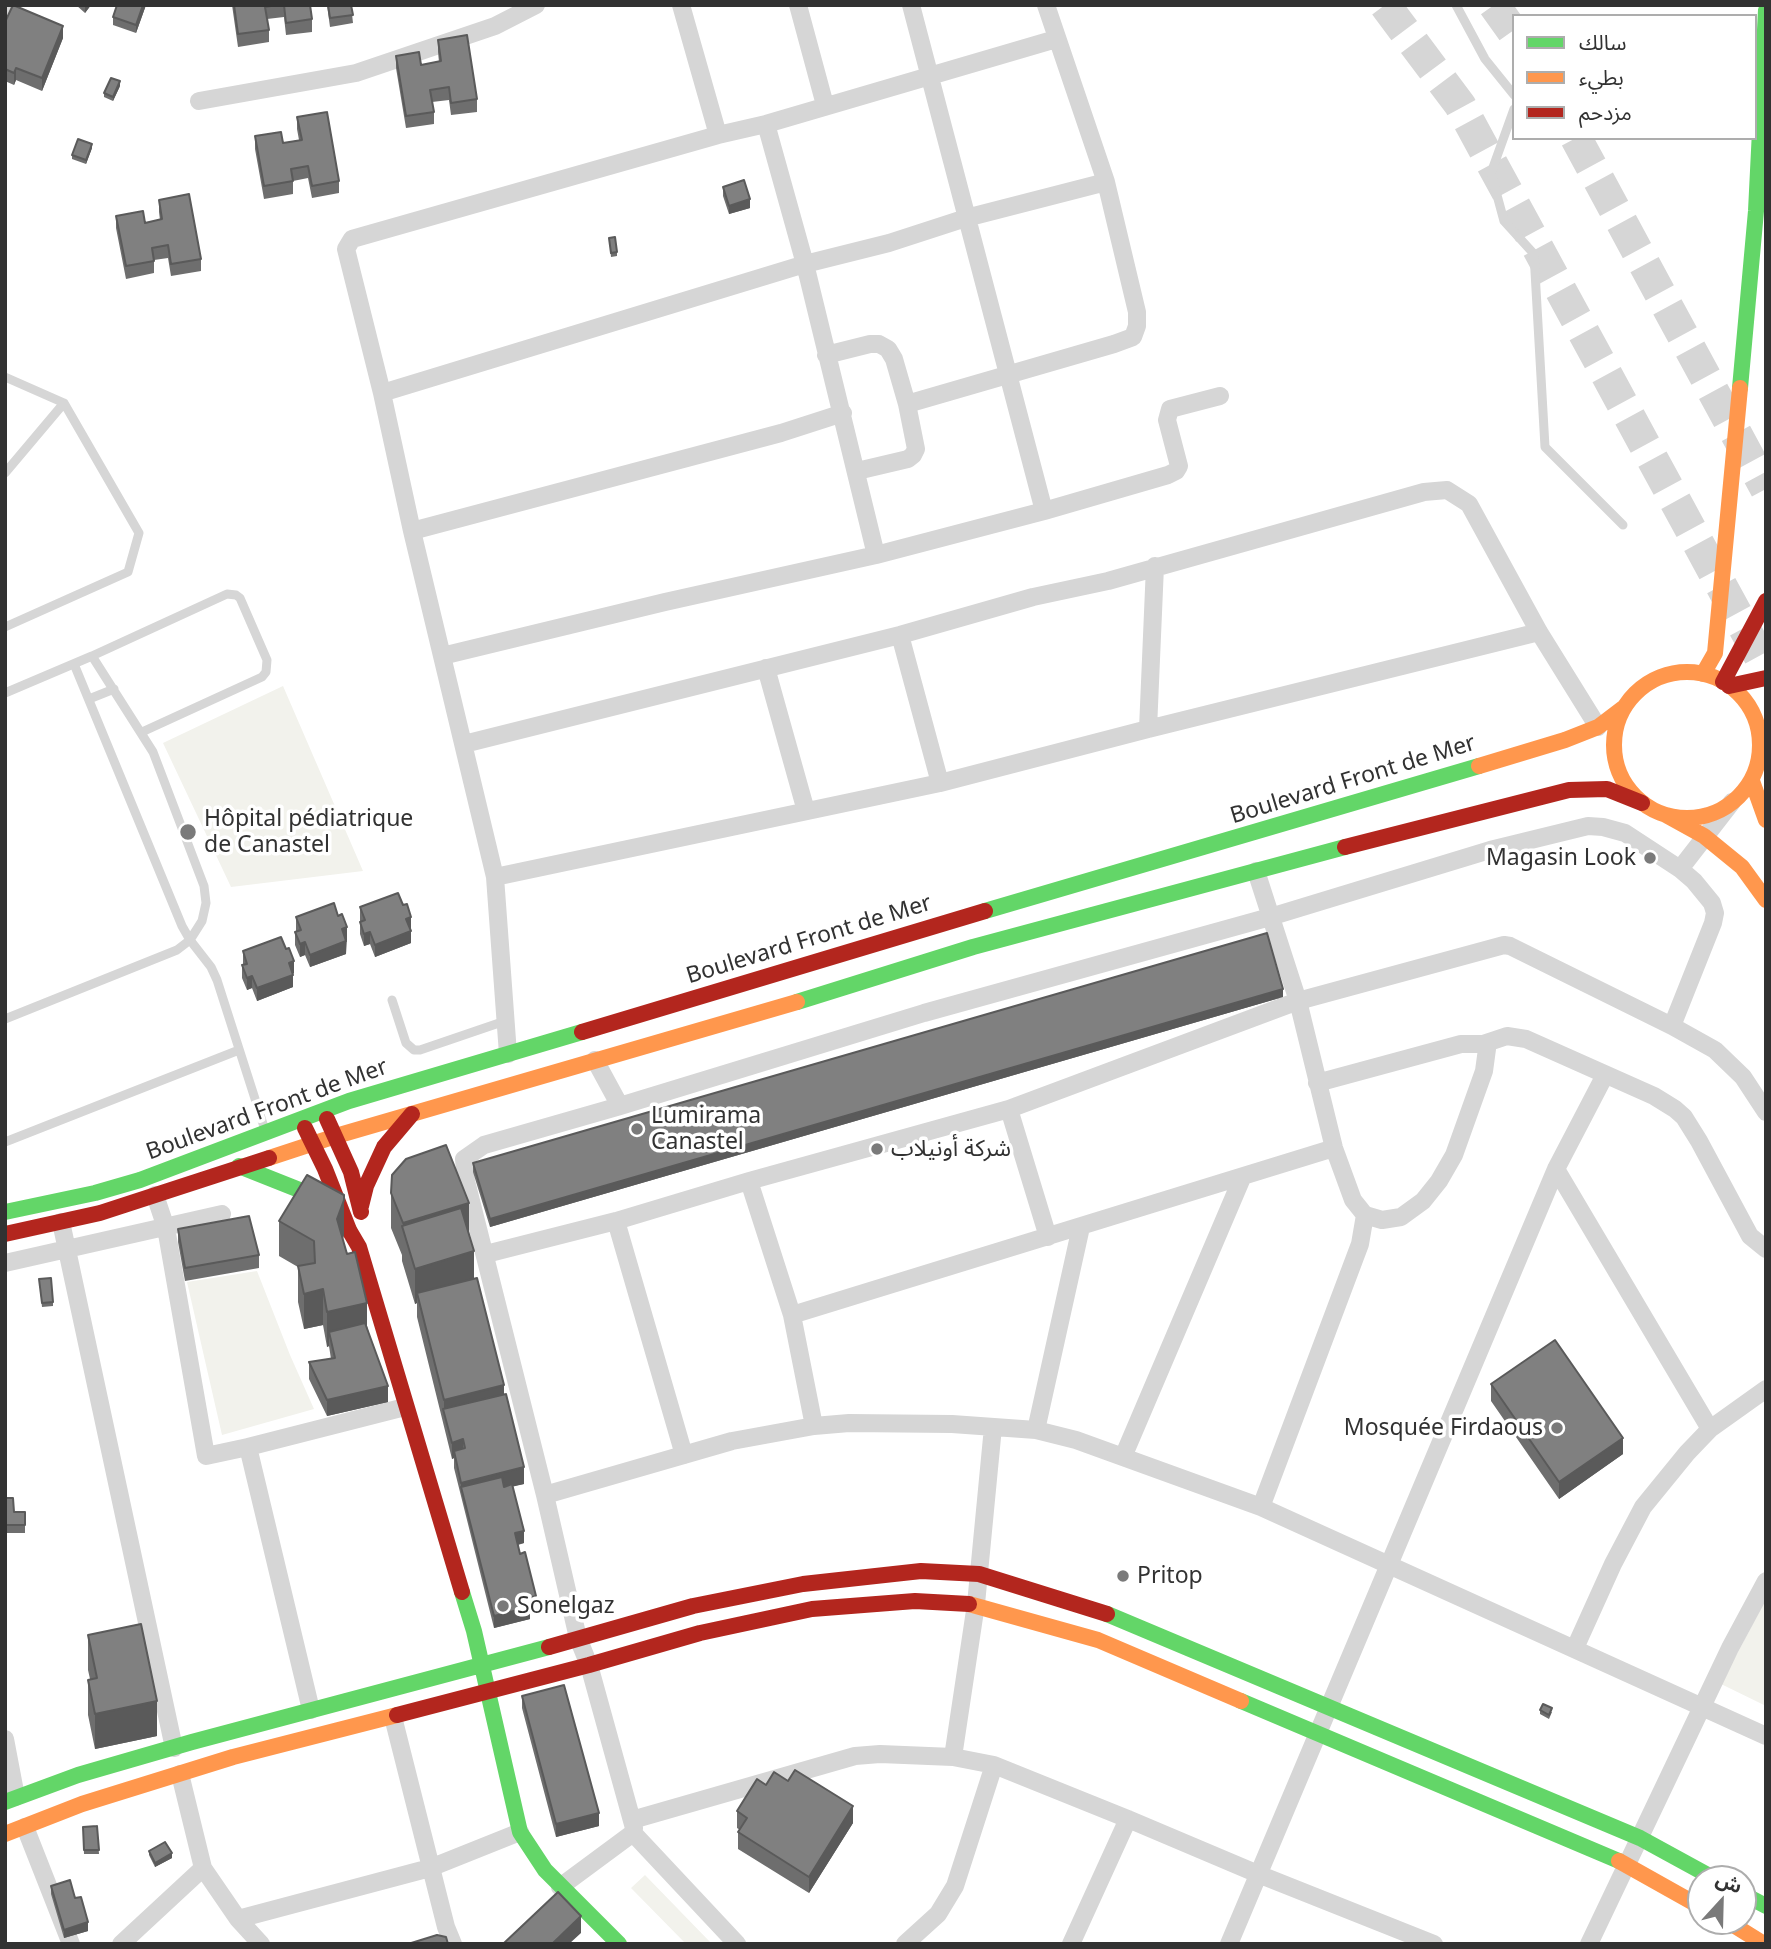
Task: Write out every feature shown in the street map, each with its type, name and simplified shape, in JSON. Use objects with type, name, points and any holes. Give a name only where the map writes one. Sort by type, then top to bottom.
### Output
[{"type":"main road","points":[[1703,674],[1715,653],[1717,635],[1756,211],[1766,10]]},
{"type":"main road","points":[[1756,211],[1766,239]]},
{"type":"main road","points":[[1726,684],[1766,601]]},
{"type":"main road","points":[[1642,803],[1627,788],[1617,769],[1613,748],[1615,727],[1623,708],[1635,693],[1649,682],[1684,672],[1703,674],[1726,684],[1746,702],[1756,723],[1760,747],[1758,774],[1766,820]]},
{"type":"main road","points":[[1726,684],[1766,678]]},
{"type":"main road","name":"Boulevard Front de Mer","points":[[5,1212],[83,1196],[140,1180],[322,1111],[1565,740],[1598,727],[1623,708]]},
{"type":"main road","points":[[1666,815],[1700,817],[1717,811],[1732,802],[1758,774]]},
{"type":"main road","points":[[5,1234],[100,1213],[273,1155],[814,997],[973,947],[1569,790],[1607,789],[1642,803],[1704,836],[1742,867],[1766,900]]},
{"type":"main road","points":[[322,1111],[351,1172],[361,1206],[359,1247]]},
{"type":"main road","points":[[361,1206],[366,1186],[384,1147],[412,1114]]},
{"type":"main road","points":[[300,1118],[359,1247],[483,1664],[520,1832],[545,1871],[619,1944]]},
{"type":"main road","points":[[266,1132],[273,1155]]},
{"type":"main road","points":[[239,1166],[307,1193],[331,1211],[349,1230]]},
{"type":"main road","points":[[11,1800],[78,1775],[693,1606],[803,1584],[921,1572],[979,1574],[1101,1612],[1640,1838],[1689,1865]]},
{"type":"main road","points":[[5,1834],[82,1804],[259,1750],[589,1665],[700,1633],[812,1609],[915,1601],[976,1604],[1098,1640],[1626,1864],[1687,1899]]},
{"type":"street","points":[[199,101],[356,74],[495,26],[536,5]]},
{"type":"street","points":[[681,5],[718,135]]},
{"type":"street","points":[[798,5],[825,105]]},
{"type":"street","points":[[911,5],[1044,511]]},
{"type":"street","points":[[906,404],[1133,337],[1137,326],[1137,312],[1106,182],[1046,5]]},
{"type":"street","points":[[508,1054],[495,877],[412,531],[382,393],[345,254],[352,239],[718,135],[766,124],[1056,39]]},
{"type":"street","points":[[766,124],[805,264],[876,555]]},
{"type":"street","points":[[382,393],[805,264],[1106,182]]},
{"type":"street","points":[[826,355],[878,344],[888,349],[894,359],[916,449],[908,460],[857,471]]},
{"type":"street","points":[[443,656],[665,602],[876,555],[1044,511],[1176,471],[1179,462],[1168,428],[1168,413],[1173,407],[1220,396]]},
{"type":"street","points":[[412,531],[781,433],[843,413]]},
{"type":"street","points":[[464,744],[900,635],[1033,597],[1108,581],[1424,492],[1447,490],[1469,505],[1539,632],[1598,727]]},
{"type":"street","points":[[1147,729],[1155,566]]},
{"type":"street","points":[[495,877],[940,783],[1539,632]]},
{"type":"street","points":[[900,635],[940,783]]},
{"type":"street","points":[[766,668],[806,811]]},
{"type":"street","points":[[1680,869],[1732,802]]},
{"type":"street","points":[[737,1944],[632,1826],[589,1665],[578,1638],[545,1494],[486,1286],[486,1254],[466,1181],[464,1159],[484,1144],[620,1106],[924,1013],[1270,917],[1490,850],[1588,826],[1625,833],[1680,869],[1712,903],[1715,913],[1713,923],[1672,1026]]},
{"type":"street","points":[[1256,871],[1298,1001],[1334,1149],[1353,1200],[1365,1215],[1382,1220],[1401,1217],[1423,1201],[1439,1181],[1454,1155],[1485,1071],[1488,1056],[1483,1044]]},
{"type":"street","points":[[486,1254],[616,1221],[1009,1109],[1298,1001],[1504,945],[1672,1026],[1715,1050],[1743,1077],[1766,1112]]},
{"type":"street","points":[[1317,1083],[1461,1044],[1483,1044],[1507,1036],[1526,1039],[1654,1096],[1685,1117],[1750,1236],[1766,1249]]},
{"type":"street","points":[[595,1060],[620,1106]]},
{"type":"street","points":[[1229,1944],[1556,1169],[1605,1075]]},
{"type":"street","points":[[1009,1109],[1048,1237]]},
{"type":"street","points":[[792,1315],[1334,1149]]},
{"type":"street","points":[[1556,1169],[1710,1429]]},
{"type":"street","points":[[1123,1457],[1242,1178]]},
{"type":"street","points":[[749,1181],[792,1315],[814,1426]]},
{"type":"street","points":[[155,1195],[166,1228],[206,1456],[405,1407]]},
{"type":"street","points":[[5,1263],[222,1214]]},
{"type":"street","points":[[1261,1507],[1360,1244],[1365,1215]]},
{"type":"street","points":[[616,1221],[684,1455]]},
{"type":"street","points":[[61,1222],[174,1748]]},
{"type":"street","points":[[1036,1430],[1081,1227]]},
{"type":"street","points":[[1575,1648],[1613,1564],[1643,1507],[1710,1429],[1766,1389]]},
{"type":"street","points":[[545,1494],[732,1441],[814,1426],[952,1424],[1036,1430],[1076,1440],[1261,1507],[1766,1736]]},
{"type":"street","points":[[953,1757],[976,1604],[993,1427]]},
{"type":"street","points":[[248,1447],[311,1710]]},
{"type":"street","points":[[1589,1944],[1746,1615],[1766,1581]]},
{"type":"street","points":[[393,1717],[430,1868],[453,1944]]},
{"type":"street","points":[[5,1740],[11,1800]]},
{"type":"street","points":[[561,1886],[632,1826],[855,1756],[880,1754],[953,1757],[994,1765],[1434,1944]]},
{"type":"street","points":[[905,1944],[938,1914],[956,1886],[994,1765]]},
{"type":"street","points":[[180,1774],[203,1868],[238,1919],[261,1944]]},
{"type":"street","points":[[1071,1944],[1128,1819]]},
{"type":"street","points":[[25,1827],[71,1944]]},
{"type":"street","points":[[238,1919],[430,1868],[520,1832]]},
{"type":"street","points":[[121,1944],[203,1868]]},
{"type":"lane","points":[[5,10],[8,5]]},
{"type":"lane","points":[[1456,5],[1485,59],[1512,93]]},
{"type":"lane","points":[[1512,115],[1491,173],[1504,221],[1534,254],[1545,447],[1623,525]]},
{"type":"lane","points":[[5,377],[64,403],[139,533],[128,572],[5,626]]},
{"type":"lane","points":[[5,473],[64,403]]},
{"type":"lane","points":[[5,693],[227,594],[240,598],[267,660],[266,672],[262,677],[142,732]]},
{"type":"lane","points":[[5,1019],[177,950],[190,940],[202,920],[204,887],[153,752],[92,656]]},
{"type":"lane","points":[[74,664],[174,909],[190,940],[218,980],[266,1132]]},
{"type":"lane","points":[[89,699],[114,689]]},
{"type":"lane","points":[[392,1000],[406,1043],[414,1050],[505,1021]]},
{"type":"lane","points":[[5,1142],[239,1050]]},
{"type":"shaded area","points":[[283,686],[363,871],[231,887],[163,743]]},
{"type":"shaded area","points":[[257,1271],[314,1409],[222,1435],[187,1282]]},
{"type":"shaded area","points":[[1766,1599],[1766,1706],[1721,1684]]},
{"type":"shaded area","points":[[645,1875],[712,1944],[686,1944],[631,1888]]},
{"type":"building","points":[[13,5],[63,26],[42,78],[16,68],[14,73],[5,69],[5,22]]},
{"type":"building","points":[[117,5],[143,5],[136,25],[113,17]]},
{"type":"building","points":[[234,5],[277,5],[265,7],[269,30],[238,34]]},
{"type":"building","points":[[284,5],[310,5],[312,19],[286,23]]},
{"type":"building","points":[[328,5],[351,5],[353,15],[330,18]]},
{"type":"building","points":[[467,35],[477,99],[451,103],[449,87],[430,90],[434,112],[406,116],[396,56],[419,52],[421,65],[441,61],[438,40]]},
{"type":"building","points":[[111,78],[120,81],[113,97],[104,93]]},
{"type":"building","points":[[327,112],[339,181],[312,186],[308,166],[291,169],[293,181],[264,186],[255,136],[281,132],[283,143],[302,140],[297,117]]},
{"type":"building","points":[[78,139],[92,144],[86,160],[72,155]]},
{"type":"building","points":[[744,180],[750,199],[729,206],[723,187]]},
{"type":"building","points":[[189,194],[201,259],[171,264],[168,245],[152,248],[154,261],[126,266],[116,216],[143,211],[145,223],[162,219],[159,200]]},
{"type":"building","points":[[615,237],[617,252],[611,253],[609,238]]},
{"type":"building","points":[[398,893],[403,905],[407,904],[411,917],[406,919],[411,931],[375,945],[370,932],[364,934],[360,922],[365,920],[360,907]]},
{"type":"building","points":[[334,903],[338,916],[342,914],[347,927],[342,929],[346,941],[310,955],[305,942],[300,944],[295,932],[301,930],[296,917]]},
{"type":"building","points":[[1267,933],[1283,989],[490,1219],[473,1163]]},
{"type":"building","points":[[281,937],[294,961],[289,963],[293,975],[257,988],[252,976],[247,978],[242,965],[247,964],[243,951]]},
{"type":"building","points":[[446,1145],[469,1203],[403,1223],[391,1193],[392,1175],[406,1159]]},
{"type":"building","points":[[307,1175],[344,1195],[337,1219],[347,1254],[355,1252],[367,1303],[327,1312],[323,1289],[304,1294],[298,1266],[315,1263],[314,1241],[279,1221]]},
{"type":"building","points":[[461,1208],[474,1251],[415,1269],[402,1226]]},
{"type":"building","points":[[249,1216],[259,1255],[185,1268],[178,1229]]},
{"type":"building","points":[[51,1278],[53,1302],[42,1303],[39,1279]]},
{"type":"building","points":[[477,1278],[504,1385],[444,1400],[417,1293]]},
{"type":"building","points":[[365,1323],[388,1386],[327,1400],[309,1362],[335,1358],[329,1332]]},
{"type":"building","name":"Mosquée Firdaous","points":[[1555,1340],[1623,1438],[1559,1482],[1491,1384]]},
{"type":"building","points":[[506,1394],[524,1467],[461,1483],[454,1451],[465,1448],[463,1439],[452,1443],[443,1409]]},
{"type":"building","points":[[502,1477],[504,1487],[512,1484],[524,1531],[515,1533],[520,1554],[525,1552],[536,1596],[528,1598],[530,1607],[494,1616],[461,1487]]},
{"type":"building","points":[[5,1498],[13,1498],[14,1512],[25,1512],[25,1525],[5,1525]]},
{"type":"building","points":[[141,1624],[157,1701],[95,1714],[88,1680],[97,1678],[88,1635]]},
{"type":"building","points":[[564,1685],[599,1813],[556,1824],[522,1696]]},
{"type":"building","points":[[1543,1704],[1552,1708],[1549,1715],[1540,1710]]},
{"type":"building","points":[[795,1770],[853,1806],[809,1877],[738,1832],[747,1818],[737,1811],[757,1779],[766,1785],[774,1772],[788,1781]]},
{"type":"building","points":[[97,1826],[99,1850],[84,1850],[83,1827]]},
{"type":"building","points":[[165,1842],[172,1853],[155,1863],[149,1851]]},
{"type":"building","points":[[70,1880],[75,1898],[81,1897],[88,1922],[64,1930],[51,1886]]},
{"type":"building","points":[[558,1892],[581,1916],[552,1944],[503,1944]]},
{"type":"building","points":[[437,1935],[446,1937],[448,1944],[408,1944]]},
{"type":"tunnel","points":[[1385,5],[1460,105],[1766,668]]},
{"type":"tunnel","points":[[1494,5],[1512,30]]},
{"type":"tunnel","points":[[1577,140],[1766,489]]},
{"type":"traffic: fast","points":[[1740,388],[1756,211],[1766,10]]},
{"type":"traffic: fast","points":[[985,911],[1479,766]]},
{"type":"traffic: fast","points":[[797,1002],[973,947],[1345,847]]},
{"type":"traffic: fast","points":[[5,1212],[95,1193],[140,1180],[349,1101],[582,1032]]},
{"type":"traffic: fast","points":[[239,1166],[307,1193],[331,1211],[349,1230]]},
{"type":"traffic: fast","points":[[462,1592],[474,1631],[520,1832],[545,1870],[619,1944]]},
{"type":"traffic: fast","points":[[1107,1614],[1640,1838],[1689,1865]]},
{"type":"traffic: fast","points":[[5,1802],[78,1775],[192,1742],[549,1647]]},
{"type":"traffic: fast","points":[[1241,1701],[1619,1861]]},
{"type":"traffic: fast","points":[[1757,1901],[1766,1906]]},
{"type":"traffic: slow","points":[[1703,674],[1715,653],[1740,388]]},
{"type":"traffic: slow","points":[[1687,672],[1715,678],[1738,694],[1754,717],[1760,745],[1754,773],[1738,796],[1715,812],[1687,818],[1659,812],[1636,796],[1620,773],[1614,745],[1620,717],[1636,694],[1659,678],[1687,672]]},
{"type":"traffic: slow","points":[[1479,766],[1598,727],[1623,708]]},
{"type":"traffic: slow","points":[[1752,781],[1766,820]]},
{"type":"traffic: slow","points":[[1666,815],[1704,836],[1742,867],[1766,900]]},
{"type":"traffic: slow","points":[[269,1158],[336,1136],[797,1002]]},
{"type":"traffic: slow","points":[[969,1604],[1098,1640],[1241,1701]]},
{"type":"traffic: slow","points":[[5,1834],[82,1804],[233,1757],[397,1715]]},
{"type":"traffic: slow","points":[[1619,1861],[1687,1899]]},
{"type":"traffic: slow","points":[[1750,1935],[1764,1944]]},
{"type":"traffic: jam","points":[[1723,682],[1766,601]]},
{"type":"traffic: jam","points":[[1729,686],[1766,678]]},
{"type":"traffic: jam","points":[[1345,847],[1569,790],[1607,789],[1642,803]]},
{"type":"traffic: jam","points":[[582,1032],[985,911]]},
{"type":"traffic: jam","points":[[361,1206],[366,1186],[384,1147],[412,1114]]},
{"type":"traffic: jam","points":[[327,1119],[351,1172],[361,1212]]},
{"type":"traffic: jam","points":[[305,1128],[359,1247],[462,1592]]},
{"type":"traffic: jam","points":[[5,1234],[100,1213],[269,1158]]},
{"type":"traffic: jam","points":[[549,1647],[693,1606],[803,1584],[921,1571],[979,1574],[1107,1614]]},
{"type":"traffic: jam","points":[[397,1715],[700,1633],[812,1609],[915,1601],[969,1604]]},
{"type":"place","name":"Hôpital pédiatrique de Canastel","points":[[188,832]]},
{"type":"place","name":"Magasin Look","points":[[1650,858]]},
{"type":"place","name":"Lumirama Canastel","points":[[637,1129]]},
{"type":"place","name":"شركة أونيلاب","points":[[877,1149]]},
{"type":"place","name":"Mosquée Firdaous","points":[[1557,1428]]},
{"type":"place","name":"Pritop","points":[[1123,1576]]},
{"type":"place","name":"Sonelgaz","points":[[503,1606]]}]
